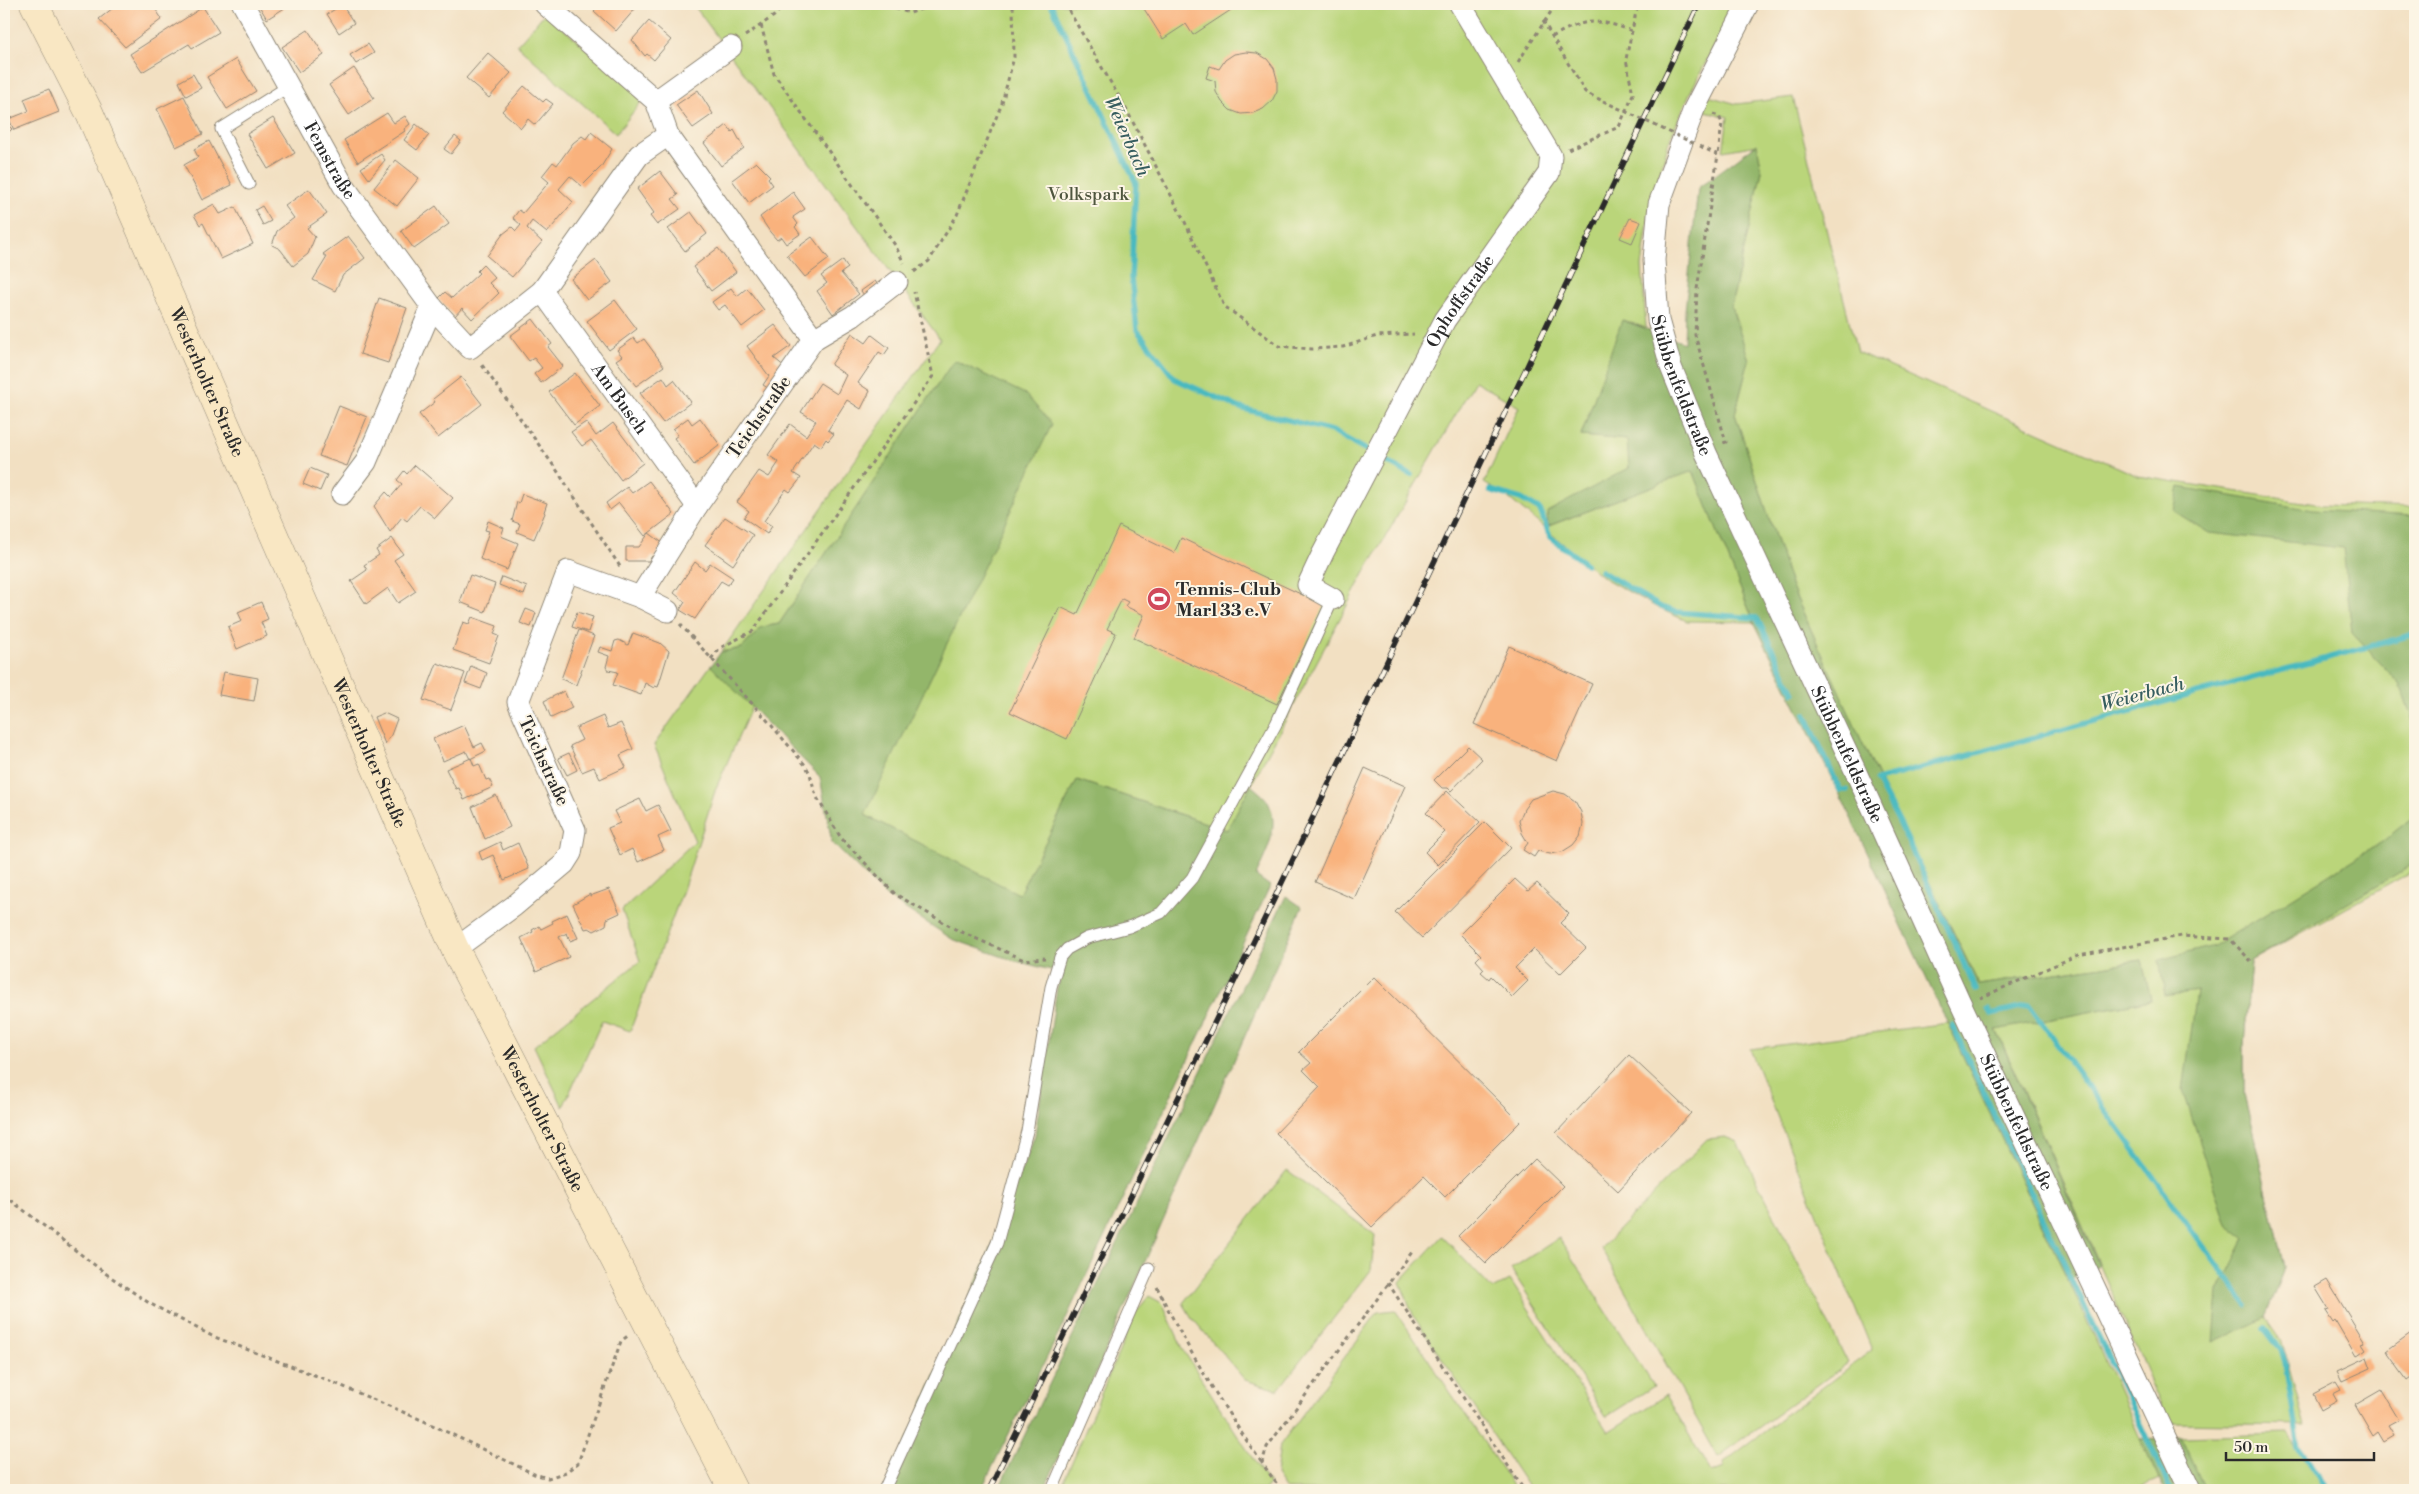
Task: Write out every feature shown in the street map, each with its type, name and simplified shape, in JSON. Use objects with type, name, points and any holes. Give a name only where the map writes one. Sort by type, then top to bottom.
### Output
[{"type":"main road","name":"Westerholter Straße","points":[[34,4],[89,112],[455,949],[733,1490]]},
{"type":"street","name":"Femstraße","points":[[243,4],[343,185],[432,307],[470,348]]},
{"type":"street","points":[[545,4],[656,101],[668,135],[814,339]]},
{"type":"street","points":[[1460,4],[1551,156]]},
{"type":"street","name":"Stübbenfeldstraße","points":[[1748,4],[1694,109],[1659,204],[1654,260],[1658,320],[1671,367],[1706,453],[1854,768],[1962,1006],[2190,1490]]},
{"type":"street","points":[[656,101],[731,47]]},
{"type":"street","points":[[470,348],[542,291],[639,155],[668,135]]},
{"type":"street","name":"Ophoffstraße","points":[[1333,599],[1308,585],[1445,320],[1539,190],[1549,174],[1551,156]]},
{"type":"street","name":"Teichstraße","points":[[640,597],[696,506],[814,339],[853,316],[904,278]]},
{"type":"street","name":"Am Busch","points":[[542,291],[696,506]]},
{"type":"street","points":[[342,494],[366,462],[432,307]]},
{"type":"street","name":"Teichstraße","points":[[455,949],[514,906],[564,864],[571,853],[575,830],[518,702],[568,571],[640,597],[668,611]]},
{"type":"lane","points":[[249,184],[221,129],[289,86]]},
{"type":"lane","points":[[884,1490],[997,1243],[1027,1131],[1051,987],[1060,957],[1066,949],[1087,938],[1129,927],[1161,913],[1192,878],[1276,724],[1333,599]]},
{"type":"lane","points":[[1052,1490],[1149,1268]]},
{"type":"path","points":[[731,47],[774,16],[785,4]]},
{"type":"path","points":[[880,4],[910,13],[936,4]]},
{"type":"path","points":[[904,278],[929,261],[957,215],[1002,103],[1014,57],[1013,4]]},
{"type":"path","points":[[1065,4],[1125,107],[1184,220],[1224,306],[1279,346],[1312,349],[1343,347],[1377,336],[1439,332]]},
{"type":"path","points":[[1519,62],[1543,21],[1556,4]]},
{"type":"path","points":[[1551,156],[1619,127],[1634,94],[1626,59],[1640,4]]},
{"type":"path","points":[[1543,21],[1585,92],[1718,155]]},
{"type":"path","points":[[1552,36],[1573,24],[1586,21],[1611,23],[1632,31]]},
{"type":"path","points":[[711,659],[720,648],[753,631],[932,376],[895,245],[774,74],[761,25]]},
{"type":"path","points":[[1706,453],[1726,442],[1695,335],[1697,289],[1722,123]]},
{"type":"path","points":[[470,348],[556,469],[640,597]]},
{"type":"path","points":[[668,611],[806,766],[816,796],[841,838],[895,894],[955,929],[1024,960],[1060,957]]},
{"type":"path","points":[[1962,1006],[2078,955],[2182,936],[2230,939],[2251,961]]},
{"type":"path","points":[[4,1195],[105,1273],[164,1312],[212,1336],[330,1381],[416,1417],[518,1468],[548,1478],[566,1472],[578,1463],[621,1341],[646,1322]]},
{"type":"path","points":[[1262,1464],[1267,1446],[1412,1252]]},
{"type":"path","points":[[1149,1268],[1177,1328],[1229,1415],[1280,1490]]},
{"type":"path","points":[[1388,1283],[1524,1490]]},
{"type":"green space","name":"Volkspark","points":[[693,4],[1736,4],[1690,93],[1669,141],[1650,208],[1642,266],[1646,328],[1623,320],[1581,436],[1628,440],[1629,468],[1549,526],[1693,470],[1754,622],[1687,621],[1658,608],[1604,578],[1506,496],[1484,483],[1519,407],[1475,381],[1360,581],[1227,830],[1077,780],[1019,895],[865,815],[954,361],[779,624],[762,627],[742,648],[721,652],[940,339]]},
{"type":"green space","points":[[545,13],[644,98],[616,134],[517,45]]},
{"type":"green space","points":[[1708,96],[1737,104],[1793,97],[1857,352],[2138,476],[2322,505],[2415,508],[2415,870],[2251,961],[2244,1044],[2244,1094],[2284,1268],[2265,1318],[2282,1342],[2305,1425],[2169,1423],[1996,1029],[2151,1000],[2142,960],[1979,985],[1873,766],[1792,588],[1735,414],[1749,360],[1731,306],[1762,171],[1757,145],[1723,151],[1728,117],[1702,110]]},
{"type":"green space","points":[[1757,144],[1762,171],[1731,306],[1749,360],[1735,414],[1792,588],[1873,766],[1979,985],[2142,960],[2151,1000],[1996,1030],[2099,1266],[2068,1280],[1843,801],[1754,622],[1693,471],[1548,526],[1547,512],[1629,468],[1627,440],[1581,436],[1622,320],[1684,343],[1685,311],[1698,188]]},
{"type":"green space","points":[[954,360],[1025,394],[1052,424],[865,815],[1019,894],[1077,780],[1227,830],[1251,785],[1267,800],[1272,812],[1273,831],[1271,840],[1256,876],[1270,886],[1062,1327],[981,1490],[885,1490],[992,1246],[1035,1135],[1057,988],[1063,973],[1012,960],[952,939],[886,896],[832,843],[820,777],[711,666],[721,652],[742,648],[762,627],[779,624]]},
{"type":"green space","points":[[2179,487],[2313,510],[2415,516],[2415,727],[2400,684],[2352,633],[2343,548],[2209,533],[2174,511]]},
{"type":"green space","points":[[711,665],[752,706],[716,788],[683,890],[630,1031],[602,1021],[563,1107],[534,1046],[640,961],[622,910],[695,841],[654,745]]},
{"type":"green space","points":[[2415,815],[2415,863],[2251,961],[2244,1044],[2244,1094],[2284,1268],[2265,1318],[2214,1342],[2218,1292],[2245,1239],[2227,1225],[2183,1090],[2197,991],[2165,996],[2159,960],[2214,946],[2382,842]]},
{"type":"green space","points":[[1286,896],[1302,907],[1044,1490],[998,1490]]},
{"type":"green space","points":[[1948,1023],[2040,1217],[2159,1480],[2136,1490],[1530,1490],[1414,1317],[1400,1282],[1442,1236],[1492,1289],[1510,1280],[1608,1432],[1666,1395],[1711,1473],[1724,1468],[1723,1463],[1872,1350],[1750,1049]]},
{"type":"green space","points":[[1725,1137],[1737,1142],[1848,1363],[1718,1457],[1601,1248],[1707,1139]]},
{"type":"green space","points":[[1287,1170],[1375,1235],[1371,1270],[1278,1390],[1245,1380],[1192,1318],[1183,1303]]},
{"type":"green space","points":[[1559,1238],[1654,1386],[1606,1417],[1511,1269]]},
{"type":"green space","points":[[1149,1296],[1162,1303],[1185,1353],[1269,1484],[1265,1490],[1060,1490],[1136,1312]]},
{"type":"green space","points":[[1395,1310],[1516,1490],[1286,1490],[1276,1475],[1280,1445],[1378,1312]]},
{"type":"green space","points":[[2288,1434],[2327,1490],[2204,1490],[2181,1437]]},
{"type":"green space","points":[[2181,1437],[2206,1490],[2164,1490],[2140,1439]]},
{"type":"building","points":[[118,4],[152,4],[162,19],[125,47],[99,19]]},
{"type":"building","points":[[258,4],[291,4],[267,19]]},
{"type":"building","points":[[601,4],[630,4],[635,9],[616,31],[594,11]]},
{"type":"building","points":[[1141,4],[1240,4],[1193,35],[1186,24],[1163,39]]},
{"type":"building","points":[[342,5],[354,23],[339,33],[327,14]]},
{"type":"building","points":[[203,7],[219,32],[192,48],[189,44],[142,72],[130,54]]},
{"type":"building","points":[[649,21],[671,40],[654,60],[647,54],[645,56],[632,40]]},
{"type":"building","points":[[308,30],[324,55],[299,72],[282,47]]},
{"type":"building","points":[[368,44],[374,53],[356,64],[350,55]]},
{"type":"building","points":[[488,53],[511,73],[489,98],[466,78]]},
{"type":"building","points":[[1257,53],[1267,59],[1274,68],[1277,79],[1277,91],[1272,101],[1263,109],[1253,113],[1241,114],[1230,110],[1222,102],[1216,92],[1215,81],[1206,78],[1210,66],[1219,69],[1225,60],[1234,54]]},
{"type":"building","points":[[236,59],[256,91],[227,109],[207,77]]},
{"type":"building","points":[[354,68],[374,98],[349,115],[329,85]]},
{"type":"building","points":[[193,74],[201,88],[186,96],[179,82]]},
{"type":"building","points":[[524,86],[543,102],[546,99],[553,104],[535,125],[528,119],[521,128],[502,111]]},
{"type":"building","points":[[49,89],[59,112],[14,130],[9,119],[29,111],[24,99]]},
{"type":"building","points":[[698,90],[713,114],[693,128],[676,105]]},
{"type":"building","points":[[184,96],[203,134],[176,147],[157,109]]},
{"type":"building","points":[[387,113],[394,123],[405,116],[410,124],[404,129],[405,131],[358,162],[344,140]]},
{"type":"building","points":[[273,118],[295,153],[268,169],[247,134]]},
{"type":"building","points":[[4,121],[12,129],[4,137]]},
{"type":"building","points":[[416,124],[429,135],[417,150],[404,140]]},
{"type":"building","points":[[727,125],[732,132],[734,130],[744,148],[721,166],[704,143]]},
{"type":"building","points":[[591,132],[612,149],[601,167],[582,186],[570,176],[559,189],[573,202],[547,233],[532,221],[527,228],[542,242],[512,277],[487,256],[503,234],[512,227],[516,231],[521,225],[513,218],[519,210],[523,213],[549,182],[542,176],[553,162],[557,165],[573,143],[582,136],[586,139]]},
{"type":"building","points":[[455,136],[461,141],[451,154],[444,149]]},
{"type":"building","points":[[209,141],[232,185],[202,200],[184,165],[198,157],[194,149]]},
{"type":"building","points":[[381,154],[385,160],[369,179],[361,168]]},
{"type":"building","points":[[396,160],[419,178],[397,206],[374,188]]},
{"type":"building","points":[[756,162],[770,176],[768,178],[773,185],[749,203],[732,180]]},
{"type":"building","points":[[660,171],[678,195],[672,199],[680,209],[657,225],[650,216],[654,213],[637,189]]},
{"type":"building","points":[[309,189],[327,214],[307,228],[315,237],[308,254],[293,266],[280,249],[272,245],[277,231],[294,218],[285,206]]},
{"type":"building","points":[[793,192],[805,209],[793,217],[798,224],[795,227],[800,234],[786,244],[781,237],[777,240],[760,217]]},
{"type":"building","points":[[214,204],[220,214],[235,207],[253,244],[221,259],[203,223],[200,225],[194,215]]},
{"type":"building","points":[[262,206],[271,221],[263,225],[255,210]]},
{"type":"building","points":[[436,206],[449,224],[414,249],[401,231]]},
{"type":"building","points":[[691,212],[707,234],[685,251],[668,229]]},
{"type":"building","points":[[1630,218],[1641,222],[1632,243],[1620,238]]},
{"type":"building","points":[[348,236],[365,258],[343,275],[335,291],[313,280],[327,257],[323,254]]},
{"type":"building","points":[[812,237],[829,259],[805,277],[787,255]]},
{"type":"building","points":[[718,248],[736,272],[711,291],[693,267]]},
{"type":"building","points":[[596,260],[612,282],[587,300],[571,279]]},
{"type":"building","points":[[843,260],[848,268],[841,273],[859,294],[833,314],[817,291],[827,283],[821,276]]},
{"type":"building","points":[[483,265],[495,278],[489,283],[499,293],[472,319],[462,308],[455,316],[438,299],[445,292],[452,298],[479,273],[477,271]]},
{"type":"building","points":[[875,281],[881,289],[867,299],[861,291]]},
{"type":"building","points":[[731,288],[737,296],[747,288],[764,310],[742,327],[725,305],[718,310],[712,302]]},
{"type":"building","points":[[379,298],[407,308],[388,363],[360,354]]},
{"type":"building","points":[[615,300],[637,329],[609,350],[587,321]]},
{"type":"building","points":[[533,319],[552,344],[548,347],[563,366],[541,383],[534,374],[542,368],[534,358],[529,361],[510,336]]},
{"type":"building","points":[[775,325],[791,346],[774,358],[786,368],[771,390],[763,385],[769,376],[747,346]]},
{"type":"building","points":[[852,333],[866,343],[872,335],[889,348],[884,355],[879,352],[858,383],[870,391],[861,409],[847,400],[828,430],[834,434],[828,441],[826,439],[821,447],[814,442],[793,473],[801,478],[790,492],[786,489],[764,521],[772,526],[767,534],[744,518],[749,511],[737,502],[759,471],[769,477],[779,462],[768,455],[790,424],[806,436],[816,421],[801,412],[820,383],[837,394],[846,375],[831,365]]},
{"type":"building","points":[[634,338],[638,343],[644,339],[664,366],[636,386],[616,360],[622,356],[617,350]]},
{"type":"building","points":[[575,373],[600,406],[574,425],[549,392]]},
{"type":"building","points":[[461,377],[482,404],[438,438],[419,414],[435,402],[433,399]]},
{"type":"building","points":[[663,377],[668,385],[674,380],[691,402],[663,423],[640,393]]},
{"type":"building","points":[[339,406],[367,417],[347,466],[319,456]]},
{"type":"building","points":[[688,418],[692,424],[700,418],[720,445],[694,465],[674,438],[678,435],[673,429]]},
{"type":"building","points":[[586,422],[596,436],[613,423],[643,463],[621,480],[591,440],[582,446],[571,432]]},
{"type":"building","points":[[415,465],[453,498],[435,518],[420,506],[407,521],[402,517],[390,532],[374,506],[386,492],[391,497],[402,484],[397,480],[404,471],[407,474]]},
{"type":"building","points":[[310,468],[327,475],[320,491],[303,484]]},
{"type":"building","points":[[649,481],[674,514],[645,536],[619,503],[610,510],[606,503],[627,487],[632,493]]},
{"type":"building","points":[[522,494],[547,503],[545,513],[534,539],[517,532],[520,524],[512,521],[517,502],[519,503]]},
{"type":"building","points":[[725,517],[753,535],[733,565],[705,545]]},
{"type":"building","points":[[488,521],[504,528],[501,536],[518,543],[507,570],[480,559],[489,531],[485,530]]},
{"type":"building","points":[[1119,526],[1174,553],[1181,538],[1324,605],[1277,704],[1134,638],[1144,615],[1125,606],[1128,602],[1122,599],[1107,629],[1116,633],[1067,739],[1010,712],[1060,607],[1077,615]]},
{"type":"building","points":[[649,533],[664,544],[654,558],[652,556],[649,561],[626,561],[626,547],[639,547]]},
{"type":"building","points":[[392,538],[403,554],[394,560],[416,591],[398,603],[388,588],[366,604],[351,581],[367,570],[364,565],[379,555],[376,550]]},
{"type":"building","points":[[695,562],[705,570],[710,563],[733,578],[728,585],[721,581],[695,619],[680,610],[685,602],[674,593]]},
{"type":"building","points":[[470,575],[495,584],[485,612],[460,602]]},
{"type":"building","points":[[502,577],[527,587],[524,595],[499,585]]},
{"type":"building","points":[[261,602],[268,619],[261,622],[267,636],[237,649],[228,627],[242,621],[238,612]]},
{"type":"building","points":[[526,609],[536,613],[531,627],[520,623]]},
{"type":"building","points":[[577,612],[593,617],[588,632],[572,627]]},
{"type":"building","points":[[472,617],[497,626],[494,634],[499,636],[489,663],[453,650],[463,622],[469,624]]},
{"type":"building","points":[[579,630],[594,636],[576,685],[561,679]]},
{"type":"building","points":[[633,633],[660,643],[669,651],[658,687],[655,686],[654,688],[645,683],[641,695],[613,685],[618,672],[608,670],[606,667],[609,656],[598,652],[600,647],[612,651],[615,641],[619,640],[628,645]]},
{"type":"building","points":[[1509,646],[1592,684],[1557,761],[1474,724]]},
{"type":"building","points":[[437,663],[465,673],[451,710],[423,700]]},
{"type":"building","points":[[471,666],[487,673],[481,689],[465,683]]},
{"type":"building","points":[[224,672],[258,678],[254,701],[219,695]]},
{"type":"building","points":[[564,691],[572,708],[551,718],[544,701]]},
{"type":"building","points":[[384,713],[397,719],[391,735],[385,744],[374,717]]},
{"type":"building","points":[[603,716],[608,728],[621,723],[633,749],[620,755],[626,767],[600,779],[594,767],[582,772],[570,746],[582,740],[576,728]]},
{"type":"building","points":[[464,725],[474,747],[482,743],[486,751],[470,759],[466,751],[443,761],[433,739]]},
{"type":"building","points":[[1468,746],[1482,759],[1451,791],[1448,788],[1442,788],[1434,780]]},
{"type":"building","points":[[569,753],[577,770],[567,775],[558,758]]},
{"type":"building","points":[[471,758],[474,766],[479,764],[486,780],[489,779],[493,787],[464,800],[459,788],[456,789],[446,769]]},
{"type":"building","points":[[1365,768],[1405,786],[1354,899],[1315,882]]},
{"type":"building","points":[[1447,791],[1480,822],[1438,865],[1425,852],[1445,832],[1426,813]]},
{"type":"building","points":[[1553,791],[1565,794],[1575,801],[1581,812],[1583,824],[1580,836],[1573,845],[1562,852],[1550,854],[1538,851],[1534,857],[1523,850],[1528,843],[1522,833],[1519,821],[1531,799]]},
{"type":"building","points":[[496,795],[510,827],[485,839],[472,807]]},
{"type":"building","points":[[640,799],[646,811],[658,805],[671,831],[658,837],[664,850],[638,862],[632,849],[620,855],[608,828],[620,823],[614,811]]},
{"type":"building","points":[[1485,822],[1511,848],[1422,938],[1395,912]]},
{"type":"building","points":[[500,842],[503,850],[518,843],[529,869],[504,880],[493,855],[482,860],[479,852]]},
{"type":"building","points":[[1515,879],[1528,891],[1537,883],[1569,914],[1560,923],[1586,948],[1560,974],[1534,949],[1515,968],[1528,981],[1512,997],[1491,976],[1489,979],[1481,972],[1484,969],[1476,960],[1481,955],[1460,934]]},
{"type":"building","points":[[609,889],[620,913],[607,919],[606,925],[594,931],[589,928],[585,929],[573,904],[590,894],[590,896]]},
{"type":"building","points":[[567,914],[578,938],[570,941],[567,933],[559,937],[569,957],[536,972],[521,938],[533,932],[532,930],[539,926],[541,929]]},
{"type":"building","points":[[1374,977],[1520,1122],[1445,1197],[1424,1176],[1372,1227],[1276,1133],[1320,1087],[1303,1070],[1311,1063],[1299,1052]]},
{"type":"building","points":[[1629,1055],[1691,1113],[1618,1191],[1556,1133]]},
{"type":"building","points":[[1535,1159],[1563,1186],[1486,1263],[1458,1236]]},
{"type":"building","points":[[2327,1280],[2365,1342],[2362,1343],[2366,1349],[2356,1356],[2335,1320],[2333,1322],[2326,1311],[2329,1310],[2315,1287]]},
{"type":"building","points":[[2415,1330],[2415,1374],[2407,1380],[2386,1351]]},
{"type":"building","points":[[2367,1357],[2371,1368],[2342,1381],[2337,1371]]},
{"type":"building","points":[[2336,1382],[2341,1390],[2333,1394],[2337,1401],[2321,1410],[2313,1394]]},
{"type":"building","points":[[2381,1390],[2399,1420],[2388,1426],[2394,1436],[2384,1442],[2378,1432],[2373,1436],[2355,1405]]},
{"type":"waterway","name":"Weierbach","points":[[1051,4],[1136,183],[1131,278],[1137,330],[1175,379],[1240,408],[1332,431],[1370,452]]},
{"type":"waterway","name":"Weierbach","points":[[1378,457],[1411,475]]},
{"type":"waterway","name":"Weierbach","points":[[1490,490],[1521,499],[1540,510],[1550,537],[1586,564]]},
{"type":"waterway","name":"Weierbach","points":[[1601,571],[1661,607],[1676,612],[1757,618],[1794,693]]},
{"type":"waterway","name":"Weierbach","points":[[1976,990],[1901,826],[1877,780],[2415,634]]},
{"type":"waterway","name":"Weierbach","points":[[1805,714],[1840,790],[1847,790]]},
{"type":"waterway","points":[[1988,1009],[1991,1014],[2029,1005],[2246,1305]]},
{"type":"waterway","points":[[1952,1025],[2171,1490]]},
{"type":"waterway","points":[[2264,1328],[2281,1350],[2285,1363],[2299,1447],[2328,1490]]},
{"type":"railway","points":[[989,1490],[1277,893],[1699,4]]},
{"type":"place","name":"Tennis-Club Marl 33 e.V","points":[[1159,599]]}]
